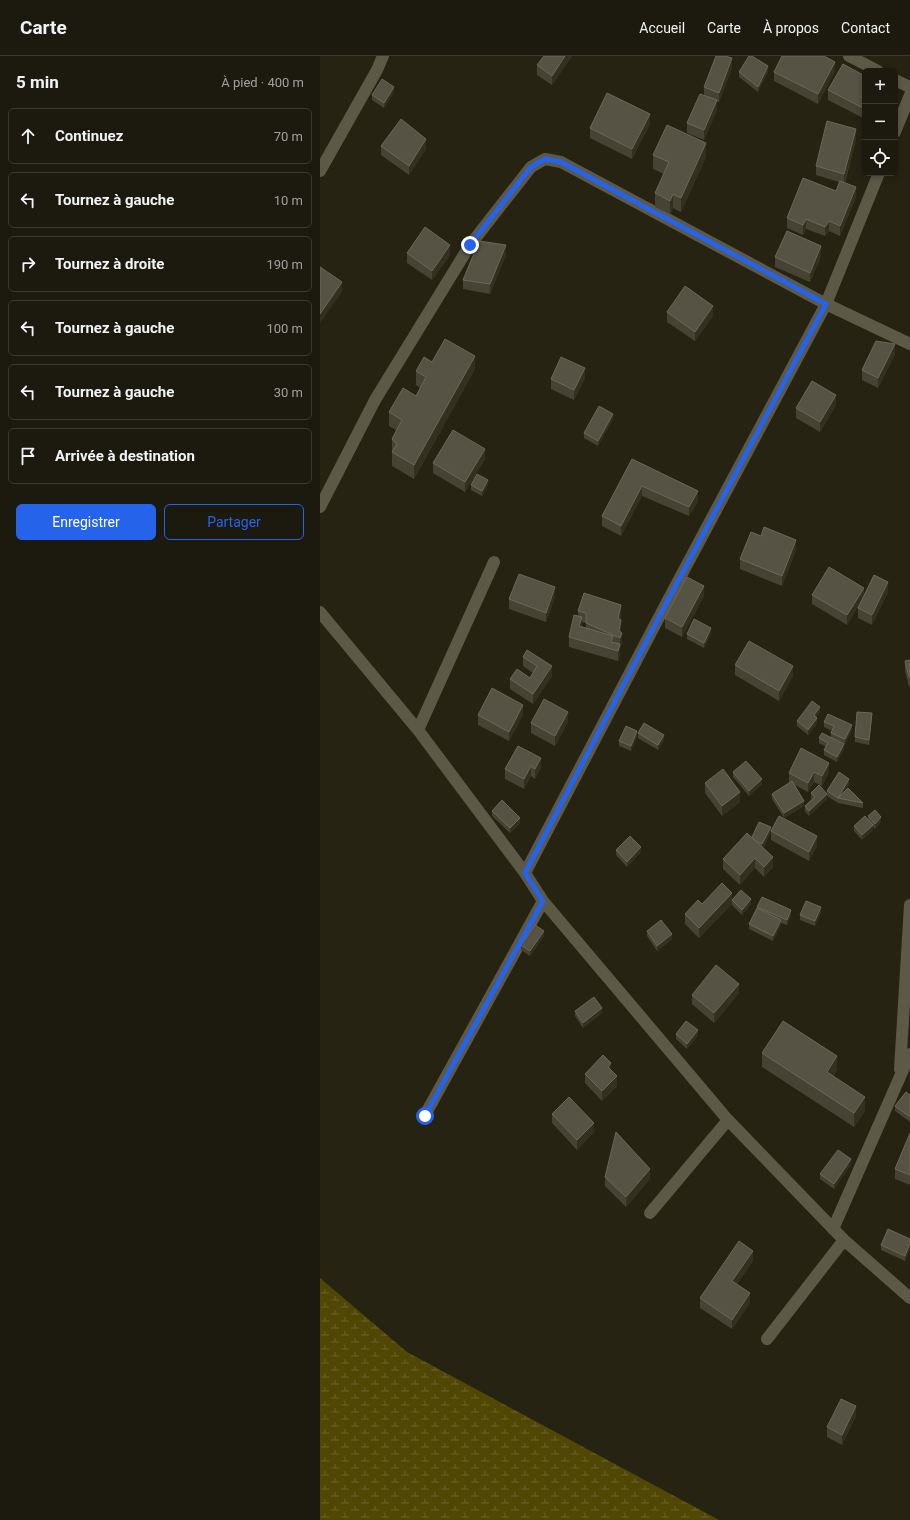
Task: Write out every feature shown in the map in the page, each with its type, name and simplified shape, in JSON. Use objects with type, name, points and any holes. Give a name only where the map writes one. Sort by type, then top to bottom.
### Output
[{"type":"street","points":[[320,171],[377,70],[383,56]]},
{"type":"street","points":[[849,56],[872,68]]},
{"type":"street","points":[[898,81],[910,87]]},
{"type":"street","points":[[898,125],[910,95]]},
{"type":"street","points":[[320,507],[375,400],[470,245],[531,167],[545,159],[561,162],[826,304],[910,344]]},
{"type":"street","points":[[525,873],[667,602],[826,304],[878,176]]},
{"type":"street","points":[[418,730],[494,562]]},
{"type":"street","points":[[320,612],[418,730],[525,873],[543,901],[728,1120],[844,1240],[910,1298]]},
{"type":"street","points":[[425,1116],[543,901]]},
{"type":"street","points":[[899,1078],[910,905]]},
{"type":"street","points":[[833,1229],[910,1054]]},
{"type":"street","points":[[650,1213],[728,1120]]},
{"type":"street","points":[[767,1339],[844,1240]]},
{"type":"green space","points":[[320,1278],[407,1352],[719,1520],[320,1520]]},
{"type":"building","points":[[544,56],[565,56],[552,76],[537,65]]},
{"type":"building","points":[[716,56],[732,58],[719,93],[704,87]]},
{"type":"building","points":[[749,56],[752,56],[768,66],[758,87],[739,72]]},
{"type":"building","points":[[782,56],[824,56],[835,62],[818,94],[774,72]]},
{"type":"building","points":[[843,64],[862,74],[862,107],[828,90]]},
{"type":"building","points":[[382,79],[394,87],[384,103],[372,95]]},
{"type":"building","points":[[607,93],[650,114],[632,149],[590,128]]},
{"type":"building","points":[[700,94],[717,100],[704,130],[687,123]]},
{"type":"building","points":[[401,119],[426,139],[409,166],[381,146]]},
{"type":"building","points":[[827,121],[856,129],[844,174],[816,166]]},
{"type":"building","points":[[667,125],[706,143],[681,198],[673,194],[670,201],[655,193],[669,162],[653,155]]},
{"type":"building","points":[[803,178],[836,191],[840,181],[856,187],[840,226],[829,221],[825,227],[806,219],[803,225],[787,218]]},
{"type":"building","points":[[425,227],[450,245],[432,271],[407,253]]},
{"type":"building","points":[[787,231],[821,246],[810,273],[775,257]]},
{"type":"building","points":[[479,241],[506,245],[490,284],[463,280]]},
{"type":"building","points":[[320,267],[342,282],[320,314]]},
{"type":"building","points":[[685,286],[713,306],[695,332],[667,312]]},
{"type":"building","points":[[445,339],[475,356],[414,465],[392,452],[397,444],[392,439],[402,420],[389,412],[403,388],[416,396],[426,377],[416,371],[424,357],[432,362]]},
{"type":"building","points":[[876,341],[895,344],[878,378],[862,370]]},
{"type":"building","points":[[561,357],[585,368],[574,390],[551,379]]},
{"type":"building","points":[[812,381],[836,395],[820,422],[796,408]]},
{"type":"building","points":[[599,406],[613,414],[598,441],[584,433]]},
{"type":"building","points":[[453,430],[485,449],[465,482],[433,463]]},
{"type":"building","points":[[632,459],[698,491],[689,507],[642,486],[621,526],[602,516]]},
{"type":"building","points":[[477,474],[488,480],[482,491],[471,485]]},
{"type":"building","points":[[764,527],[796,540],[782,576],[740,559],[751,532],[761,536]]},
{"type":"building","points":[[829,567],[864,588],[847,615],[812,595]]},
{"type":"building","points":[[519,574],[555,587],[546,613],[509,599]]},
{"type":"building","points":[[874,575],[888,582],[872,615],[858,608]]},
{"type":"building","points":[[687,577],[704,586],[682,627],[665,618]]},
{"type":"building","points":[[584,593],[621,605],[618,618],[621,620],[619,631],[622,633],[620,638],[586,623],[586,613],[578,611]]},
{"type":"building","points":[[574,615],[582,617],[579,626],[613,636],[611,642],[620,644],[618,651],[569,637]]},
{"type":"building","points":[[694,619],[711,628],[704,643],[687,634]]},
{"type":"building","points":[[749,641],[793,666],[779,691],[735,665]]},
{"type":"building","points":[[527,650],[552,666],[533,694],[510,679],[517,669],[530,678],[537,666],[523,657]]},
{"type":"building","points":[[910,660],[910,677],[909,677],[905,661]]},
{"type":"building","points":[[492,688],[523,705],[509,732],[478,715]]},
{"type":"building","points":[[544,699],[568,712],[555,736],[531,723]]},
{"type":"building","points":[[812,701],[820,707],[814,715],[817,718],[808,730],[797,721]]},
{"type":"building","points":[[857,712],[872,713],[869,740],[855,737]]},
{"type":"building","points":[[828,714],[852,725],[845,739],[831,733],[834,726],[824,722]]},
{"type":"building","points":[[644,723],[664,735],[658,745],[638,733]]},
{"type":"building","points":[[626,726],[637,731],[631,746],[619,741]]},
{"type":"building","points":[[822,733],[844,744],[837,757],[824,750],[828,743],[819,738]]},
{"type":"building","points":[[518,746],[541,758],[535,769],[531,766],[524,779],[505,769]]},
{"type":"building","points":[[801,748],[829,763],[822,776],[814,772],[808,783],[789,773]]},
{"type":"building","points":[[746,761],[762,779],[749,791],[733,772]]},
{"type":"building","points":[[723,769],[740,792],[722,806],[705,783]]},
{"type":"building","points":[[839,772],[849,779],[838,798],[827,791]]},
{"type":"building","points":[[792,781],[804,801],[784,813],[772,794]]},
{"type":"building","points":[[819,785],[827,794],[809,811],[805,806],[815,797],[811,793]]},
{"type":"building","points":[[848,788],[863,803],[838,798]]},
{"type":"building","points":[[502,800],[520,818],[510,828],[492,811]]},
{"type":"building","points":[[875,810],[881,817],[875,824],[868,816]]},
{"type":"building","points":[[779,816],[817,836],[809,852],[771,831]]},
{"type":"building","points":[[865,816],[873,825],[862,835],[854,826]]},
{"type":"building","points":[[759,822],[771,827],[762,844],[752,837]]},
{"type":"building","points":[[747,833],[773,857],[764,867],[755,858],[740,875],[723,859]]},
{"type":"building","points":[[630,836],[641,847],[627,862],[616,850]]},
{"type":"building","points":[[722,883],[732,893],[699,928],[685,914],[698,900],[702,904]]},
{"type":"building","points":[[741,890],[751,899],[742,910],[732,900]]},
{"type":"building","points":[[762,897],[791,910],[787,920],[757,907]]},
{"type":"building","points":[[806,901],[821,907],[815,921],[800,915]]},
{"type":"building","points":[[757,908],[781,920],[773,936],[749,924]]},
{"type":"building","points":[[661,920],[672,934],[657,946],[647,931]]},
{"type":"building","points":[[535,925],[544,931],[530,951],[521,945]]},
{"type":"building","points":[[716,965],[739,984],[714,1013],[692,995]]},
{"type":"building","points":[[594,997],[602,1008],[583,1023],[575,1011]]},
{"type":"building","points":[[686,1021],[698,1030],[687,1044],[676,1034]]},
{"type":"building","points":[[783,1021],[837,1056],[827,1072],[865,1097],[854,1113],[762,1053]]},
{"type":"building","points":[[603,1055],[611,1063],[608,1067],[617,1076],[602,1091],[585,1074]]},
{"type":"building","points":[[906,1092],[910,1095],[910,1117],[895,1106]]},
{"type":"building","points":[[569,1097],[594,1123],[577,1140],[552,1114]]},
{"type":"building","points":[[616,1132],[650,1169],[626,1197],[605,1177]]},
{"type":"building","points":[[910,1133],[910,1175],[895,1169]]},
{"type":"building","points":[[838,1150],[851,1159],[834,1184],[820,1174]]},
{"type":"building","points":[[888,1229],[910,1239],[905,1256],[881,1245]]},
{"type":"building","points":[[739,1241],[753,1251],[732,1281],[750,1293],[732,1320],[700,1298]]},
{"type":"building","points":[[841,1399],[856,1406],[842,1435],[827,1427]]},
{"type":"route","points":[[425,1116],[543,901],[525,873],[667,602],[826,304],[561,162],[545,159],[531,167],[470,245]]}]
